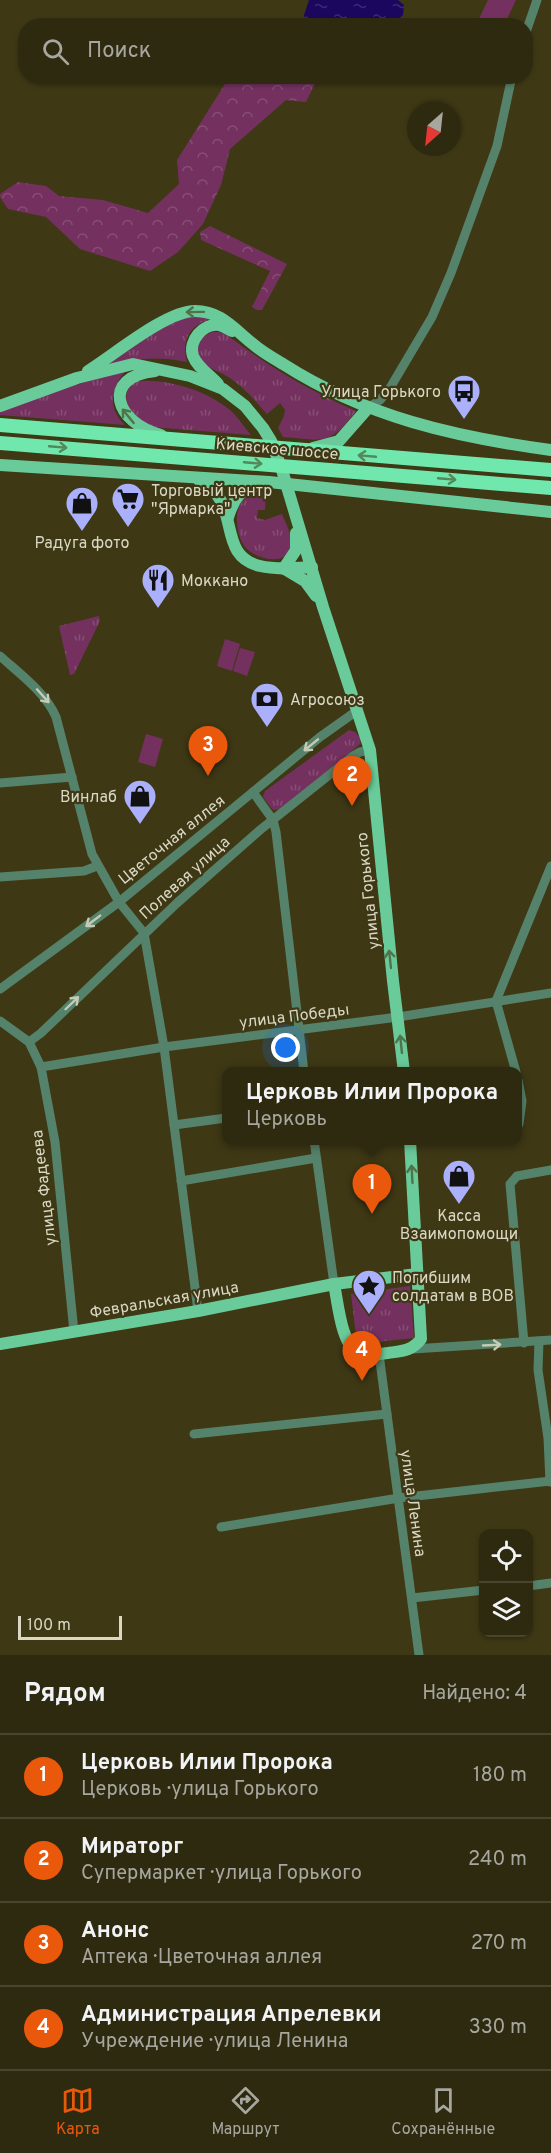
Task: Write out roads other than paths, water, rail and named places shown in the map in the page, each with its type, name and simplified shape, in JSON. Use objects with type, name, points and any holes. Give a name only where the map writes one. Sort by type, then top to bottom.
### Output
[{"type":"highway","name":"Киевское шоссе","points":[[0,425],[551,471]]},
{"type":"highway","name":"Киевское шоссе","points":[[0,443],[551,488]]},
{"type":"main road","points":[[77,378],[169,318],[194,311],[226,320],[260,350],[336,394],[368,408],[419,425],[487,440],[551,450]]},
{"type":"main road","points":[[245,338],[215,325],[202,330],[194,340],[192,348],[196,361],[223,389],[251,412],[271,441],[323,607]]},
{"type":"main road","points":[[0,406],[77,378],[129,365],[167,370],[198,378],[223,389]]},
{"type":"main road","points":[[167,370],[142,372],[133,376],[123,388],[120,404],[126,416],[141,428],[179,439]]},
{"type":"main road","points":[[302,450],[339,441],[368,408]]},
{"type":"main road","points":[[0,465],[269,482],[551,512]]},
{"type":"main road","points":[[195,479],[217,492],[228,517],[232,540],[241,556],[255,564],[284,568],[312,567]]},
{"type":"main road","points":[[228,517],[237,495],[249,488],[269,482]]},
{"type":"main road","points":[[513,509],[551,504]]},
{"type":"main road","points":[[284,568],[297,547],[292,505]]},
{"type":"main road","points":[[284,568],[305,581],[323,607]]},
{"type":"main road","name":"улица Горького","points":[[323,607],[370,750],[404,1067]]},
{"type":"main road","points":[[334,1284],[346,1341],[354,1351],[362,1355],[413,1349],[422,1339],[410,1145]]},
{"type":"main road","name":"Февральская улица","points":[[0,1344],[198,1311],[334,1284],[417,1274]]},
{"type":"street","points":[[530,18],[537,0]]},
{"type":"street","points":[[368,408],[380,400],[390,388],[432,317],[451,273],[497,146],[510,84]]},
{"type":"street","points":[[0,656],[52,707],[86,837],[97,867],[118,902],[144,933],[164,1047],[198,1311]]},
{"type":"street","name":"Цветочная аллея","points":[[0,989],[118,902],[320,737],[358,710]]},
{"type":"street","name":"Полевая улица","points":[[29,1042],[41,1034],[144,933],[273,820],[353,756],[370,750]]},
{"type":"street","points":[[0,783],[72,777]]},
{"type":"street","points":[[253,792],[273,820],[303,1067]]},
{"type":"street","points":[[515,1067],[496,1001],[551,866]]},
{"type":"street","points":[[0,877],[84,871],[97,867]]},
{"type":"street","name":"улица Победы","points":[[41,1068],[164,1047],[298,1028],[398,1017],[551,993]]},
{"type":"street","points":[[0,1021],[29,1042]]},
{"type":"street","name":"улица Фадеева","points":[[29,1042],[41,1068],[55,1142],[74,1332]]},
{"type":"street","points":[[174,1125],[222,1119]]},
{"type":"street","points":[[315,1145],[334,1284]]},
{"type":"street","points":[[181,1181],[316,1158]]},
{"type":"street","points":[[524,1343],[510,1184],[517,1176],[551,1170]]},
{"type":"street","points":[[413,1349],[551,1340]]},
{"type":"street","points":[[221,1527],[399,1498],[551,1481],[548,1438],[538,1370],[538,1341]]},
{"type":"street","name":"улица Ленина","points":[[379,1354],[419,1655]]},
{"type":"street","points":[[194,1434],[387,1414]]},
{"type":"street","points":[[533,1585],[551,1583]]},
{"type":"street","points":[[412,1598],[479,1590]]},
{"type":"water","points":[[309,0],[398,0],[404,5],[403,15],[398,18],[305,18]]},
{"type":"place","name":"Улица Горького","points":[[464,420]]},
{"type":"place","name":"Торговый центр \"Ярмарка\"","points":[[128,528]]},
{"type":"place","name":"Радуга фото","points":[[82,532]]},
{"type":"place","name":"Моккано","points":[[158,609]]},
{"type":"place","name":"Агросоюз","points":[[267,728]]},
{"type":"place","name":"Анонс","points":[[208,776]]},
{"type":"place","name":"Мираторг","points":[[352,806]]},
{"type":"place","name":"Винлаб","points":[[140,825]]},
{"type":"place","name":"Касса Взаимопомощи","points":[[459,1205]]},
{"type":"place","name":"Церковь Илии Пророка","points":[[372,1214]]},
{"type":"place","name":"Погибшим солдатам в ВОВ","points":[[369,1315]]},
{"type":"place","name":"Администрация Апрелевки","points":[[362,1381]]}]
